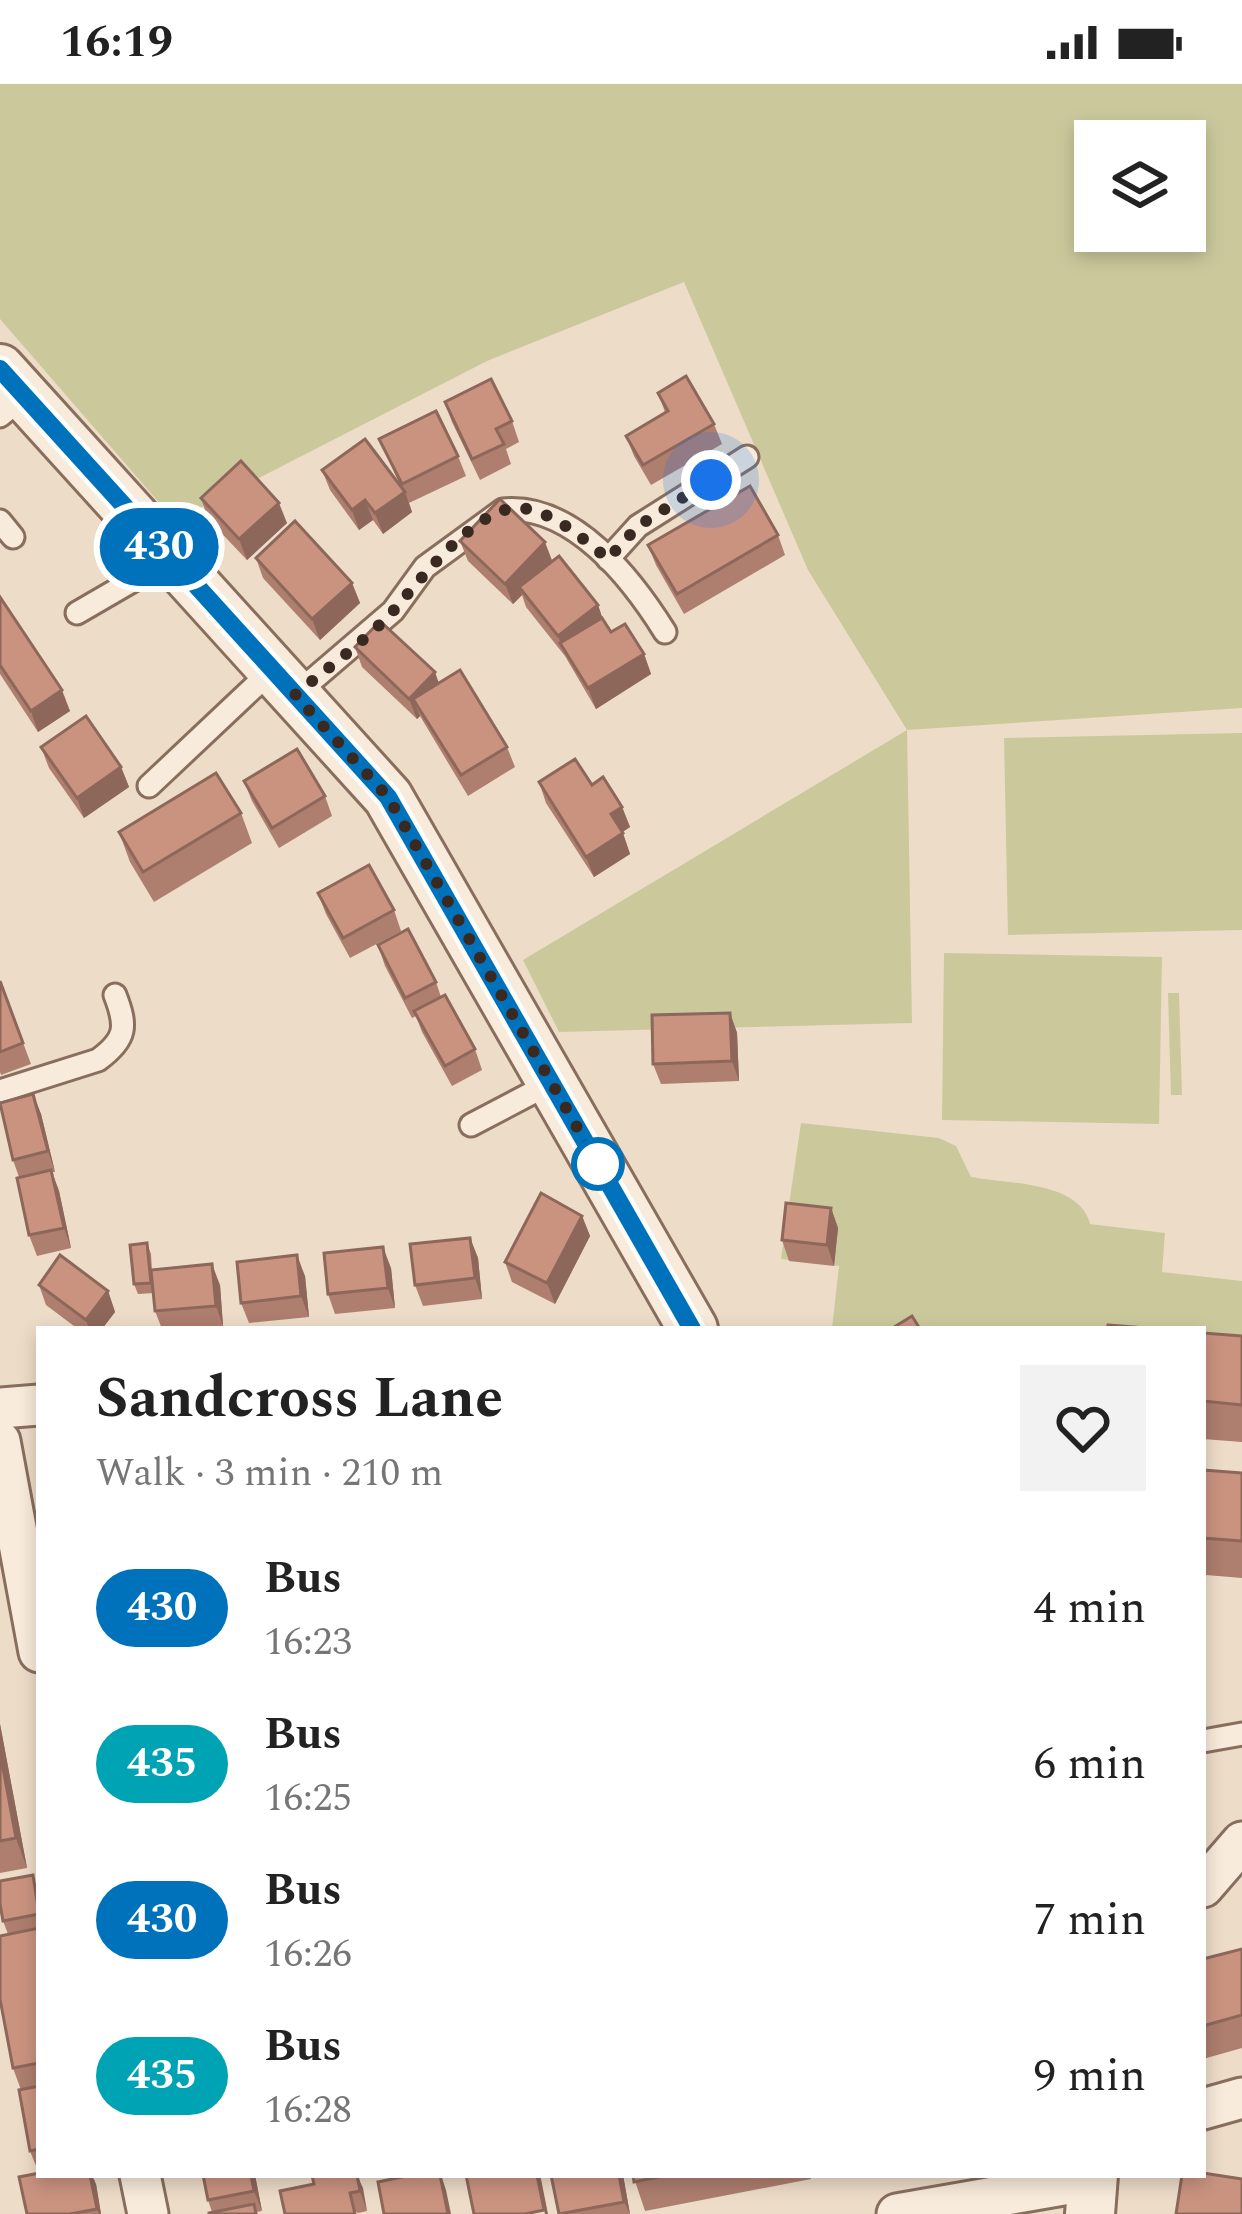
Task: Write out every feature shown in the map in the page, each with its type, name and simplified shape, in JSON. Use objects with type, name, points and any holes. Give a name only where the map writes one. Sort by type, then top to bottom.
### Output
[{"type":"street","points":[[8,394],[170,559],[388,797],[690,1326]]},
{"type":"street","points":[[0,1408],[36,1405]]},
{"type":"street","points":[[0,1441],[36,1636]]},
{"type":"street","points":[[1206,1884],[1242,1842]]},
{"type":"street","points":[[1206,2108],[1242,2098]]},
{"type":"street","points":[[141,2178],[148,2214]]},
{"type":"street","points":[[897,2214],[1092,2190]]},
{"type":"lane","points":[[608,559],[638,526],[747,457]]},
{"type":"lane","points":[[149,786],[283,683],[393,611],[424,567],[502,510],[542,513],[608,559],[629,577],[665,632]]},
{"type":"lane","points":[[76,613],[170,559]]},
{"type":"lane","points":[[0,1091],[98,1060],[112,1050],[124,1036],[125,1021],[115,994]]},
{"type":"lane","points":[[471,1125],[551,1082]]},
{"type":"lane","points":[[1206,1740],[1242,1734]]},
{"type":"shaded area","points":[[0,84],[1242,84],[1242,708],[907,730],[808,570],[684,282],[487,361],[175,521],[0,319]]},
{"type":"shaded area","points":[[907,730],[912,1023],[559,1032],[523,960]]},
{"type":"shaded area","points":[[1242,733],[1242,930],[1008,935],[1004,738]]},
{"type":"shaded area","points":[[944,953],[1162,957],[1159,1124],[942,1120]]},
{"type":"shaded area","points":[[1168,993],[1179,993],[1182,1095],[1171,1095]]},
{"type":"shaded area","points":[[801,1123],[939,1138],[956,1146],[971,1177],[1057,1192],[1083,1210],[1090,1224],[1165,1233],[1162,1272],[1242,1281],[1242,1373],[1206,1370],[1206,1326],[832,1326],[839,1266],[781,1259]]},
{"type":"building","points":[[686,376],[714,424],[643,465],[626,436],[668,411],[658,393]]},
{"type":"building","points":[[491,379],[512,421],[496,429],[504,444],[472,459],[445,402]]},
{"type":"building","points":[[436,411],[458,456],[402,484],[379,439]]},
{"type":"building","points":[[365,439],[405,492],[375,513],[365,500],[352,510],[322,470]]},
{"type":"building","points":[[241,461],[279,503],[239,539],[201,498]]},
{"type":"building","points":[[750,486],[778,535],[677,594],[648,545]]},
{"type":"building","points":[[500,499],[545,542],[505,584],[460,541]]},
{"type":"building","points":[[295,521],[352,583],[312,619],[256,558]]},
{"type":"building","points":[[559,556],[598,605],[558,636],[519,587]]},
{"type":"building","points":[[0,597],[62,690],[31,711],[0,665]]},
{"type":"building","points":[[602,618],[611,632],[625,624],[644,654],[588,688],[560,643]]},
{"type":"building","points":[[380,621],[435,672],[409,699],[355,647]]},
{"type":"building","points":[[460,670],[507,747],[461,775],[413,699]]},
{"type":"building","points":[[86,716],[121,767],[77,798],[41,747]]},
{"type":"building","points":[[297,749],[325,796],[272,828],[244,781]]},
{"type":"building","points":[[575,759],[592,785],[603,777],[622,807],[611,814],[623,833],[586,857],[539,782]]},
{"type":"building","points":[[216,773],[241,813],[143,872],[119,832]]},
{"type":"building","points":[[369,865],[394,910],[343,938],[318,893]]},
{"type":"building","points":[[408,929],[436,982],[405,998],[378,945]]},
{"type":"building","points":[[0,981],[23,1043],[0,1052]]},
{"type":"building","points":[[445,995],[475,1049],[445,1066],[414,1011]]},
{"type":"building","points":[[730,1013],[732,1061],[653,1064],[652,1015]]},
{"type":"building","points":[[33,1094],[48,1151],[13,1160],[0,1103]]},
{"type":"building","points":[[51,1170],[64,1228],[29,1235],[17,1178]]},
{"type":"building","points":[[541,1193],[582,1216],[547,1283],[505,1262]]},
{"type":"building","points":[[786,1203],[831,1208],[827,1245],[782,1240]]},
{"type":"building","points":[[470,1238],[475,1278],[415,1285],[410,1244]]},
{"type":"building","points":[[147,1243],[151,1283],[134,1284],[130,1245]]},
{"type":"building","points":[[383,1247],[388,1288],[328,1294],[324,1253]]},
{"type":"building","points":[[60,1255],[108,1291],[86,1320],[39,1285]]},
{"type":"building","points":[[297,1255],[301,1296],[241,1303],[237,1262]]},
{"type":"building","points":[[212,1264],[216,1306],[155,1311],[151,1270]]},
{"type":"building","points":[[912,1316],[918,1326],[896,1326]]},
{"type":"building","points":[[1206,1333],[1242,1336],[1242,1405],[1206,1401]]},
{"type":"building","points":[[1206,1470],[1242,1473],[1242,1541],[1206,1538]]},
{"type":"building","points":[[0,1752],[16,1838],[0,1841]]},
{"type":"building","points":[[33,1875],[36,1915],[3,1921],[0,1881]]},
{"type":"building","points":[[36,1929],[36,2064],[13,2068],[0,1999],[0,1936]]},
{"type":"building","points":[[1242,1949],[1242,2015],[1206,2025],[1206,1958]]},
{"type":"building","points":[[36,2087],[36,2150],[30,2151],[19,2090]]},
{"type":"building","points":[[1206,2173],[1242,2179],[1242,2214],[1176,2214],[1182,2178],[1206,2178]]},
{"type":"building","points":[[36,2174],[36,2178],[91,2178],[97,2209],[27,2214],[19,2177]]},
{"type":"building","points":[[204,2178],[252,2178],[254,2191],[208,2200]]},
{"type":"building","points":[[312,2178],[358,2178],[360,2191],[350,2193],[355,2214],[285,2214],[280,2191],[314,2184]]},
{"type":"building","points":[[441,2178],[448,2214],[384,2214],[378,2182]]},
{"type":"building","points":[[467,2178],[538,2178],[544,2210],[474,2214]]},
{"type":"building","points":[[552,2178],[620,2178],[624,2202],[559,2214]]},
{"type":"building","points":[[254,2204],[256,2214],[209,2214],[209,2213]]},
{"type":"bus line","name":"430","points":[[0,369],[388,797],[690,1326]]},
{"type":"route","points":[[598,1164],[388,797],[295,695],[393,611],[424,567],[488,517],[521,508],[542,513],[608,559],[638,526],[711,480]]}]
